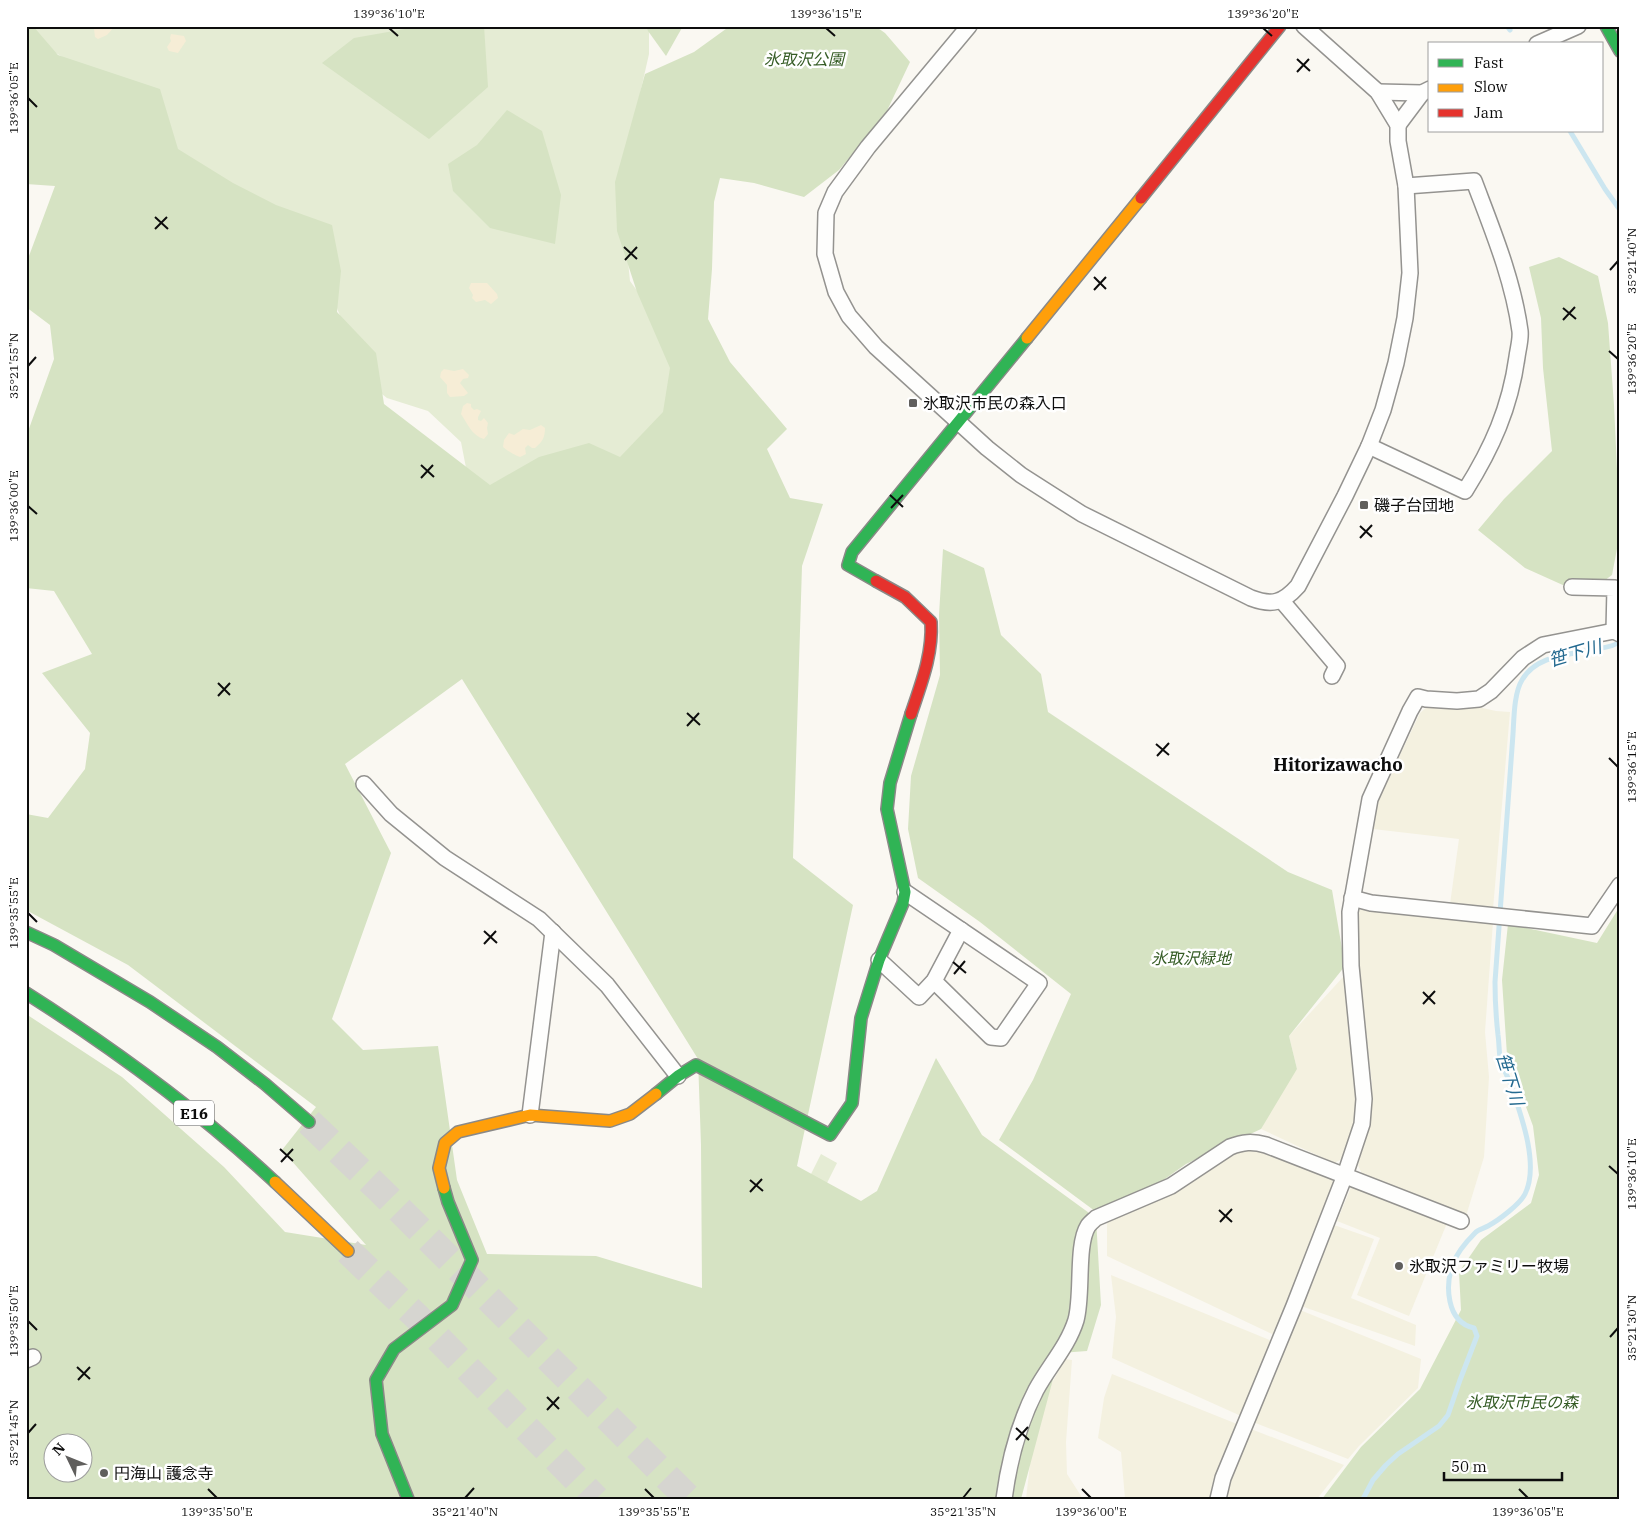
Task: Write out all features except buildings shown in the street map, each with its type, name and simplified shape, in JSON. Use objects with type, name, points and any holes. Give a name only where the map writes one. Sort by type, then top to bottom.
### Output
[{"type":"main road","points":[[408,1499],[382,1434],[376,1380],[394,1349],[452,1305],[472,1260],[448,1202],[439,1168],[445,1143],[458,1132],[530,1115],[610,1121],[630,1114],[678,1076],[696,1065],[830,1135],[852,1104],[860,1018],[879,960],[903,903],[905,892],[887,809],[890,783],[925,671],[932,640],[931,622],[905,598],[858,572],[848,564],[852,552],[1280,26]]},
{"type":"main road","points":[[1606,26],[1620,51]]},
{"type":"main road","points":[[26,932],[54,945],[165,1012],[217,1047],[265,1084],[309,1122]]},
{"type":"main road","name":"E16","points":[[26,993],[102,1043],[189,1109],[267,1175],[348,1251]]},
{"type":"street","points":[[969,26],[868,147],[835,192],[826,212],[825,254],[836,292],[849,316],[876,347],[987,448],[1021,475],[1082,514],[1250,598],[1264,603],[1289,597],[1298,586],[1369,446],[1383,410],[1396,363],[1405,318],[1410,273],[1406,186],[1398,141],[1398,125],[1378,92],[1304,26]]},
{"type":"street","points":[[1542,42],[1578,26]]},
{"type":"street","points":[[1378,92],[1426,91]]},
{"type":"street","points":[[1398,125],[1426,91]]},
{"type":"street","points":[[1369,446],[1465,491],[1493,443],[1506,412],[1514,377],[1520,332],[1509,281],[1474,181],[1406,186]]},
{"type":"street","points":[[1218,1499],[1223,1478],[1294,1306],[1345,1175],[1362,1124],[1364,1100],[1351,966],[1350,912],[1370,798],[1418,697],[1457,701],[1479,699],[1491,691],[1523,658],[1543,645],[1617,633],[1615,588],[1572,587]]},
{"type":"street","points":[[1282,600],[1337,666],[1332,676]]},
{"type":"street","points":[[364,784],[391,814],[445,858],[539,919],[553,932],[607,985],[678,1076]]},
{"type":"street","points":[[1352,898],[1371,902],[1592,926],[1620,885]]},
{"type":"street","points":[[905,892],[1039,983],[1001,1038],[991,1037],[934,981]]},
{"type":"street","points":[[879,960],[919,997],[934,981],[961,930]]},
{"type":"street","points":[[530,1115],[553,932]]},
{"type":"street","points":[[1004,1499],[1006,1483],[1020,1428],[1037,1389],[1060,1353],[1075,1323],[1079,1308],[1082,1249],[1088,1225],[1096,1218],[1171,1186],[1230,1147],[1251,1141],[1266,1144],[1461,1221]]},
{"type":"shaded area","points":[[1427,707],[1478,707],[1510,712],[1493,909],[1450,904],[1459,839],[1373,829],[1378,801],[1420,713]]},
{"type":"shaded area","points":[[1364,908],[1493,922],[1485,1032],[1489,1077],[1484,1157],[1466,1216],[1362,1174],[1358,1165],[1370,1125],[1372,1084],[1358,966],[1357,912]]},
{"type":"shaded area","points":[[1344,976],[1358,1099],[1353,1130],[1344,1158],[1334,1163],[1261,1129],[1271,1102],[1297,1069],[1289,1036]]},
{"type":"shaded area","points":[[1260,1148],[1329,1175],[1335,1186],[1274,1335],[1107,1256],[1107,1220],[1174,1193],[1232,1152]]},
{"type":"shaded area","name":"氷取沢ファミリー牧場","points":[[1352,1185],[1447,1223],[1409,1316],[1357,1295],[1380,1238],[1337,1221]]},
{"type":"shaded area","points":[[1334,1225],[1374,1239],[1351,1298],[1416,1325],[1415,1346],[1301,1306]]},
{"type":"shaded area","points":[[1111,1275],[1272,1341],[1241,1416],[1112,1358],[1116,1317]]},
{"type":"shaded area","points":[[1300,1310],[1421,1359],[1418,1388],[1348,1459],[1253,1422]]},
{"type":"shaded area","points":[[1065,1359],[1072,1360],[1066,1442],[1067,1474],[1083,1499],[1026,1499],[1033,1438],[1047,1392]]},
{"type":"shaded area","points":[[1112,1374],[1237,1424],[1221,1459],[1212,1485],[1210,1499],[1125,1499],[1121,1452],[1098,1438],[1104,1398]]},
{"type":"shaded area","points":[[1251,1429],[1344,1465],[1317,1499],[1226,1499],[1228,1486]]},
{"type":"green space","points":[[26,26],[649,26],[649,54],[620,182],[630,281],[678,347],[670,448],[491,495],[467,473],[461,442],[428,411],[387,398],[353,371],[348,336],[333,298],[201,195],[111,86],[34,40]]},
{"type":"green space","name":"氷取沢公園","points":[[26,26],[33,26],[58,55],[160,89],[178,149],[233,183],[276,205],[332,225],[341,271],[337,312],[376,353],[384,404],[490,485],[539,457],[589,443],[620,457],[663,412],[670,368],[637,292],[617,231],[615,182],[645,74],[694,52],[730,26],[875,26],[885,33],[910,62],[885,115],[839,170],[804,197],[754,183],[720,178],[714,202],[708,319],[730,362],[787,429],[767,449],[790,498],[823,504],[802,566],[793,858],[853,905],[797,1166],[861,1201],[877,1191],[936,1058],[982,1135],[1096,1218],[1101,1305],[1087,1351],[1060,1353],[1021,1499],[26,1499],[26,1014],[122,1077],[224,1167],[285,1232],[366,1245],[282,1150],[316,1107],[128,965],[26,910],[26,814],[48,818],[85,769],[90,733],[42,673],[92,654],[54,591],[26,588],[26,437],[54,359],[50,325],[26,307],[26,264],[55,186],[26,184]],"holes":[[[462,679],[698,1059],[702,1288],[596,1256],[487,1254],[457,1180],[438,1046],[363,1050],[332,1019],[391,853],[345,764]]]},
{"type":"green space","points":[[406,26],[484,26],[488,87],[429,139],[322,63],[354,38],[405,29]]},
{"type":"green space","points":[[646,26],[683,26],[666,56]]},
{"type":"green space","points":[[507,110],[542,131],[561,195],[555,244],[490,228],[453,191],[448,164],[477,145]]},
{"type":"green space","points":[[1559,257],[1598,276],[1608,323],[1620,533],[1612,575],[1585,595],[1525,568],[1478,530],[1504,499],[1552,451],[1543,368],[1541,318],[1529,267]]},
{"type":"green space","name":"氷取沢緑地","points":[[943,549],[984,568],[1001,635],[1041,674],[1048,712],[1288,872],[1332,890],[1345,966],[1289,1036],[1297,1069],[1261,1129],[1186,1164],[1107,1220],[999,1140],[1033,1080],[1071,994],[980,922],[918,878],[908,829],[911,776],[940,675],[939,615]]},
{"type":"green space","name":"氷取沢市民の森","points":[[1620,906],[1620,1499],[1322,1499],[1361,1447],[1420,1389],[1461,1310],[1459,1272],[1481,1240],[1531,1203],[1539,1175],[1533,1126],[1507,1055],[1502,980],[1508,924],[1597,943]]},
{"type":"green space","points":[[821,1154],[837,1163],[820,1197],[804,1188]]},
{"type":"sand","points":[[95,26],[115,26],[107,35],[98,39],[95,37]]},
{"type":"sand","points":[[171,34],[184,36],[186,41],[178,53],[169,51],[167,47],[171,41]]},
{"type":"sand","points":[[471,283],[487,283],[497,294],[498,298],[491,304],[485,300],[476,302],[472,298],[473,295],[469,288]]},
{"type":"sand","points":[[444,369],[454,371],[463,369],[469,375],[468,378],[463,379],[460,383],[468,393],[464,396],[450,397],[447,393],[447,385],[440,377]]},
{"type":"sand","points":[[467,403],[471,404],[474,410],[481,411],[478,420],[481,421],[484,418],[488,423],[488,434],[484,439],[473,432],[461,414],[463,406]]},
{"type":"sand","points":[[541,425],[545,428],[543,440],[535,448],[528,445],[525,448],[526,454],[520,457],[503,447],[504,440],[509,433],[514,435],[523,429],[530,430]]},
{"type":"waterway","name":"笹下川","points":[[1507,26],[1510,30]]},
{"type":"waterway","name":"笹下川","points":[[1571,132],[1620,210]]},
{"type":"waterway","name":"笹下川","points":[[1363,1499],[1373,1480],[1386,1465],[1398,1454],[1439,1426],[1448,1415],[1477,1336],[1474,1328],[1465,1324],[1453,1311],[1449,1292],[1450,1273],[1453,1264],[1462,1247],[1476,1232],[1498,1220],[1519,1202],[1525,1194],[1529,1182],[1530,1168],[1527,1138],[1519,1108],[1500,1058],[1495,995],[1514,713],[1519,685],[1528,672],[1536,665],[1554,657],[1608,647],[1620,641]]},
{"type":"tunnel","points":[[309,1122],[382,1192],[689,1499]]},
{"type":"tunnel","points":[[348,1251],[415,1315],[596,1499]]},
{"type":"traffic: fast","points":[[1606,26],[1620,51]]},
{"type":"traffic: fast","points":[[876,581],[848,565],[852,552],[1027,338]]},
{"type":"traffic: fast","points":[[656,1094],[678,1076],[696,1065],[830,1135],[852,1103],[861,1018],[879,960],[903,903],[905,892],[887,809],[890,783],[911,714]]},
{"type":"traffic: fast","points":[[26,932],[54,945],[150,1002],[217,1047],[265,1084],[309,1122]]},
{"type":"traffic: fast","points":[[26,993],[91,1036],[155,1082],[216,1130],[275,1182]]},
{"type":"traffic: fast","points":[[408,1499],[382,1434],[376,1380],[394,1349],[452,1305],[472,1260],[444,1188]]},
{"type":"traffic: slow","points":[[1027,338],[1141,198]]},
{"type":"traffic: slow","points":[[444,1188],[439,1168],[445,1143],[458,1132],[530,1115],[610,1121],[630,1114],[656,1094]]},
{"type":"traffic: slow","points":[[275,1182],[348,1251]]},
{"type":"traffic: jam","points":[[1141,198],[1280,26]]},
{"type":"traffic: jam","points":[[876,581],[905,597],[931,622],[928,657],[911,714]]},
{"type":"place","name":"氷取沢市民の森入口","points":[[913,403]]},
{"type":"place","name":"磯子台団地","points":[[1364,505]]},
{"type":"place","name":"氷取沢ファミリー牧場","points":[[1399,1266]]},
{"type":"place","name":"円海山 護念寺","points":[[104,1473]]},
{"type":"district","name":"Hitorizawacho","points":[[1338,764]]}]
